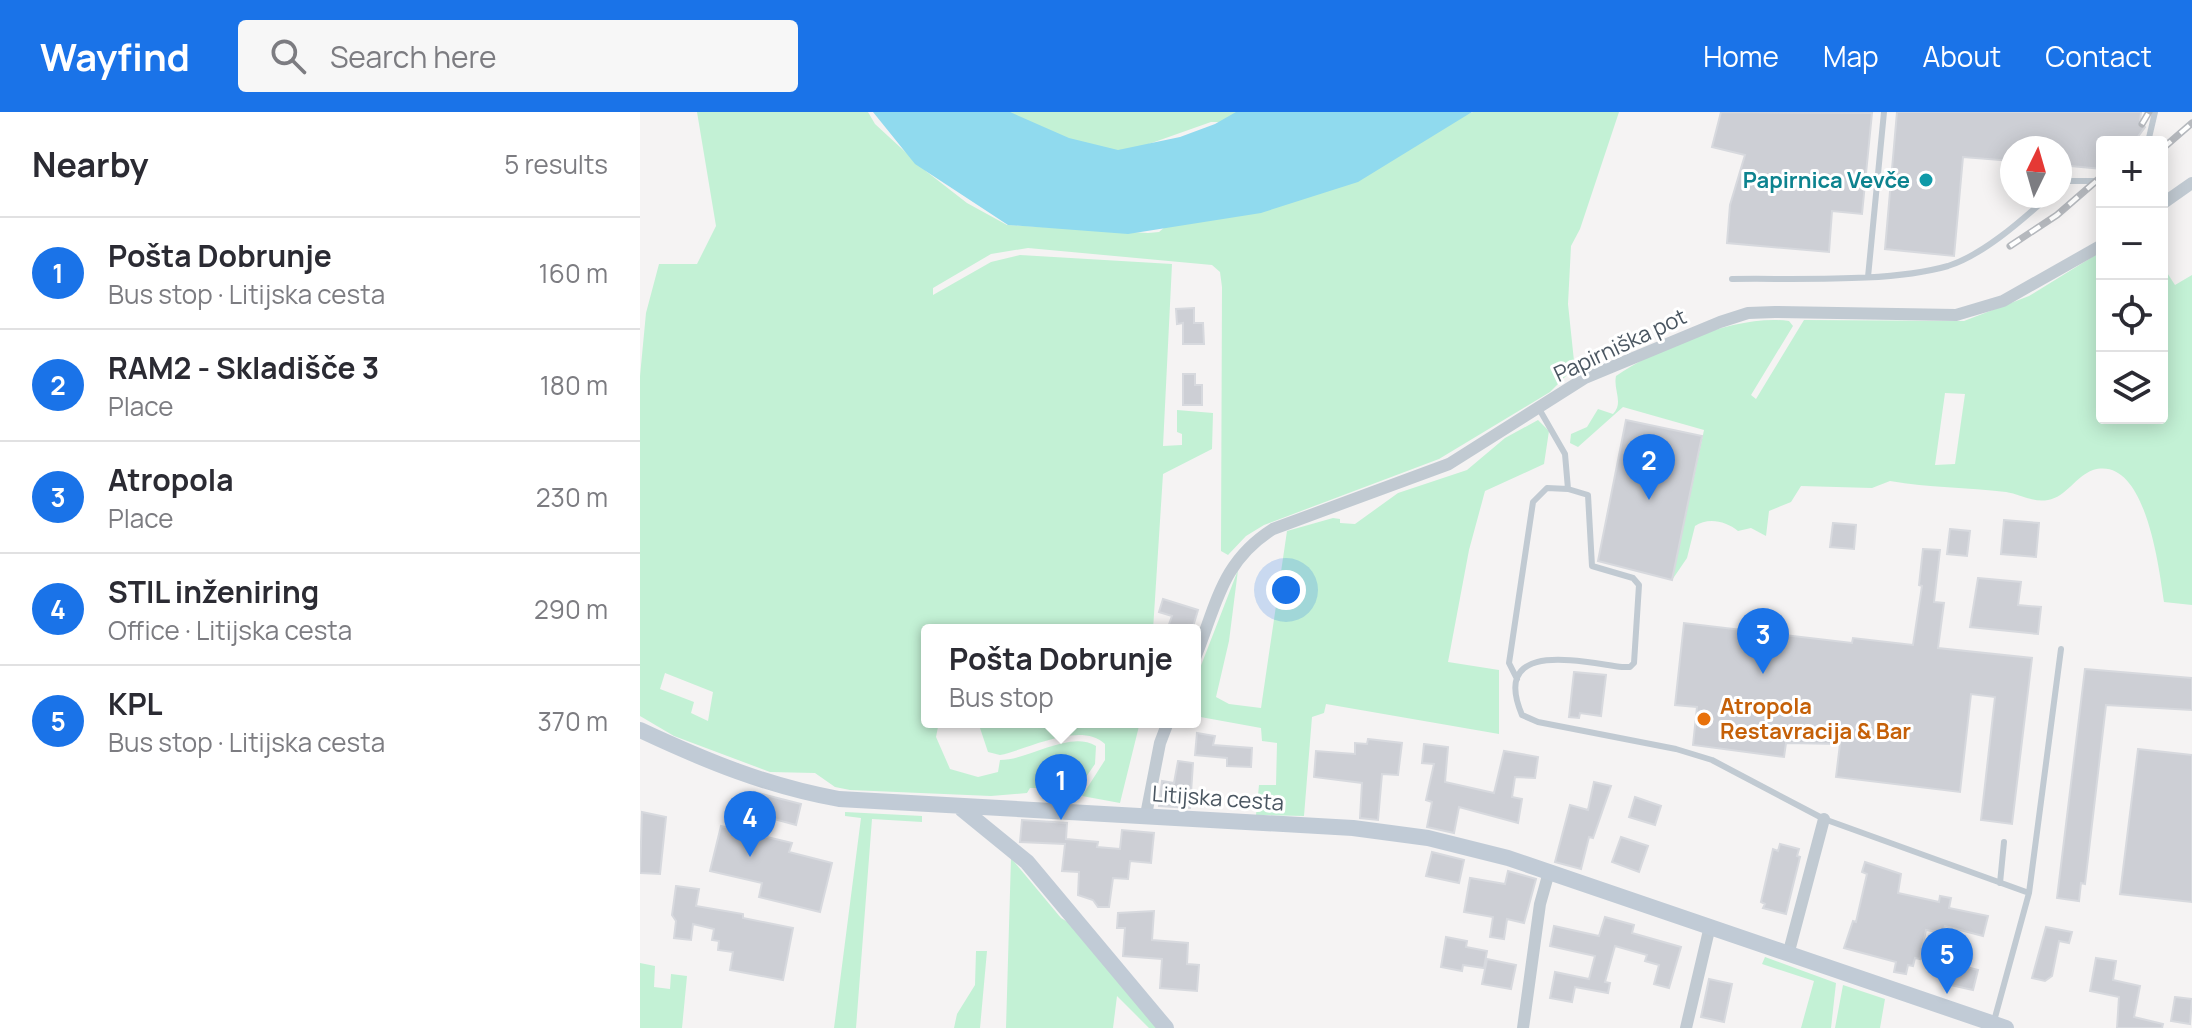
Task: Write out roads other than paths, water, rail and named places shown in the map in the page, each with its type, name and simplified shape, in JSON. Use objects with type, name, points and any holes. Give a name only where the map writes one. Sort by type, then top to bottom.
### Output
[{"type":"main road","name":"Litijska cesta","points":[[640,730],[720,768],[806,793],[874,803],[1146,815],[1399,833],[1508,858],[2000,1026]]},
{"type":"main road","points":[[962,809],[1027,862],[1166,1028]]},
{"type":"street","points":[[2168,199],[2192,183]]},
{"type":"street","name":"Papirniška pot","points":[[1201,642],[1227,575],[1238,555],[1257,539],[1273,529],[1449,464],[1585,378],[1650,348],[1748,313],[1956,315],[2003,301],[2096,248]]},
{"type":"street","points":[[1146,815],[1166,728]]},
{"type":"street","points":[[1788,955],[1824,819]]},
{"type":"street","points":[[1523,1028],[1540,904],[1549,872]]},
{"type":"street","points":[[1686,1028],[1710,926]]},
{"type":"lane","points":[[1868,277],[1884,112]]},
{"type":"lane","points":[[2149,136],[2155,112]]},
{"type":"lane","points":[[2072,181],[2096,181]]},
{"type":"lane","points":[[1732,279],[1868,277],[1949,265],[2014,228],[2036,208]]},
{"type":"lane","points":[[1538,407],[1565,454],[1568,489]]},
{"type":"lane","points":[[1517,679],[1529,664],[1542,659],[1622,667],[1630,667],[1634,663],[1639,585],[1633,578],[1592,566],[1589,561],[1591,507],[1588,495],[1568,489],[1547,488],[1533,502],[1509,663],[1517,679],[1515,698],[1522,715],[1538,722],[1676,749],[1712,760],[1824,819],[2029,893]]},
{"type":"lane","points":[[2000,1026],[2029,893],[2061,649]]},
{"type":"lane","points":[[2000,883],[2004,842]]},
{"type":"water","points":[[873,112],[1010,112],[1069,138],[1118,150],[1180,137],[1236,112],[1472,112],[1358,182],[1261,213],[1128,234],[1008,225],[915,164]]},
{"type":"railway","points":[[2142,124],[2149,112]]},
{"type":"railway","points":[[2168,144],[2192,123]]},
{"type":"railway","points":[[2010,246],[2057,215],[2096,181]]},
{"type":"place","name":"Papirnica Vevče","points":[[1926,180]]},
{"type":"place","name":"RAM2 - Skladišče 3","points":[[1649,500]]},
{"type":"place","name":"Atropola","points":[[1763,674]]},
{"type":"place","name":"Atropola Restavracija & Bar","points":[[1704,719]]},
{"type":"place","name":"Pošta Dobrunje","points":[[1061,820]]},
{"type":"place","name":"STIL inženiring","points":[[750,857]]},
{"type":"place","name":"KPL","points":[[1947,994]]}]
